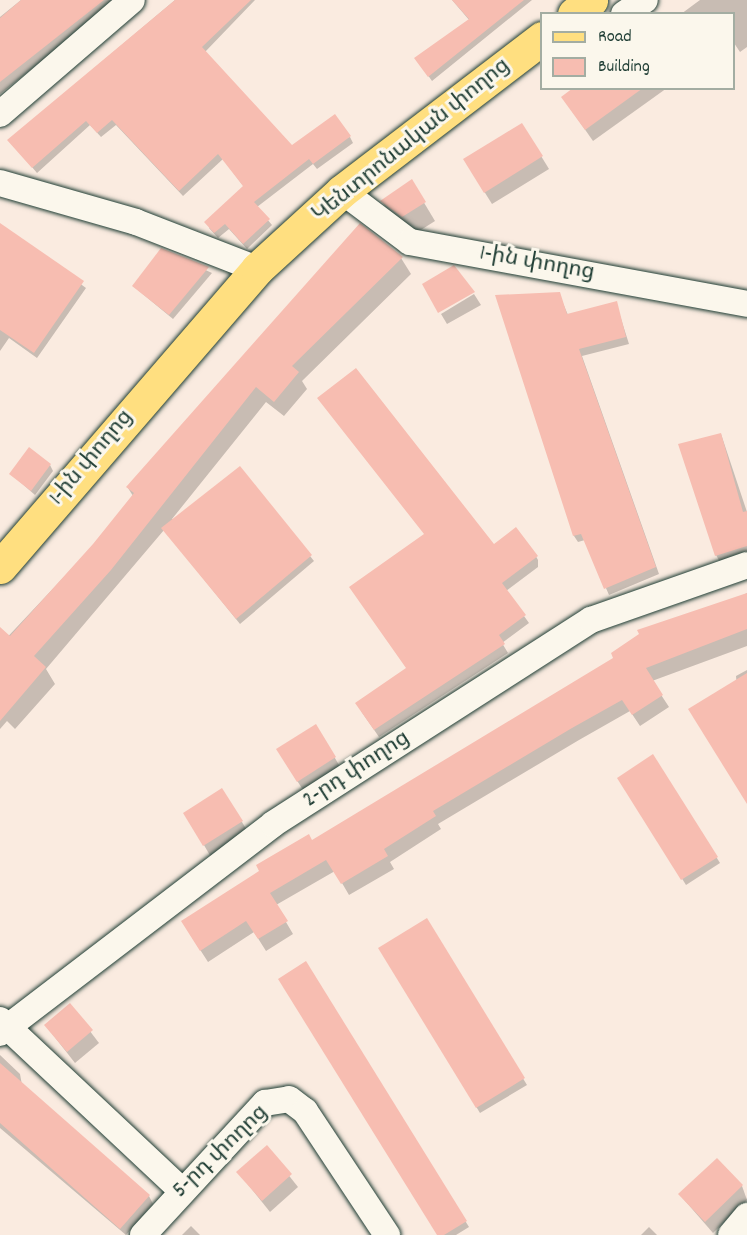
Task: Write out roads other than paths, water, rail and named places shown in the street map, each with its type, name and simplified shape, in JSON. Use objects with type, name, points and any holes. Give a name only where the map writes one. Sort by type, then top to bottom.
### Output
[{"type":"main road","points":[[576,12],[591,0]]},
{"type":"main road","name":"Կենտրոնական փողոց","points":[[257,269],[342,191],[540,40]]},
{"type":"main road","name":"1-ին փողոց","points":[[0,567],[257,269]]},
{"type":"street","points":[[0,114],[132,0]]},
{"type":"street","points":[[627,12],[645,0]]},
{"type":"street","points":[[497,72],[540,60]]},
{"type":"street","points":[[0,183],[136,222],[257,269]]},
{"type":"street","name":"1-ին փողոց","points":[[342,191],[410,242],[747,304]]},
{"type":"street","name":"2-րդ փողոց","points":[[2,1026],[273,824],[591,620],[747,565]]},
{"type":"street","points":[[2,1026],[180,1189]]},
{"type":"street","name":"5-րդ փողոց","points":[[143,1235],[180,1189],[265,1103],[289,1099],[304,1112],[387,1235]]},
{"type":"street","points":[[731,1235],[747,1216]]}]
